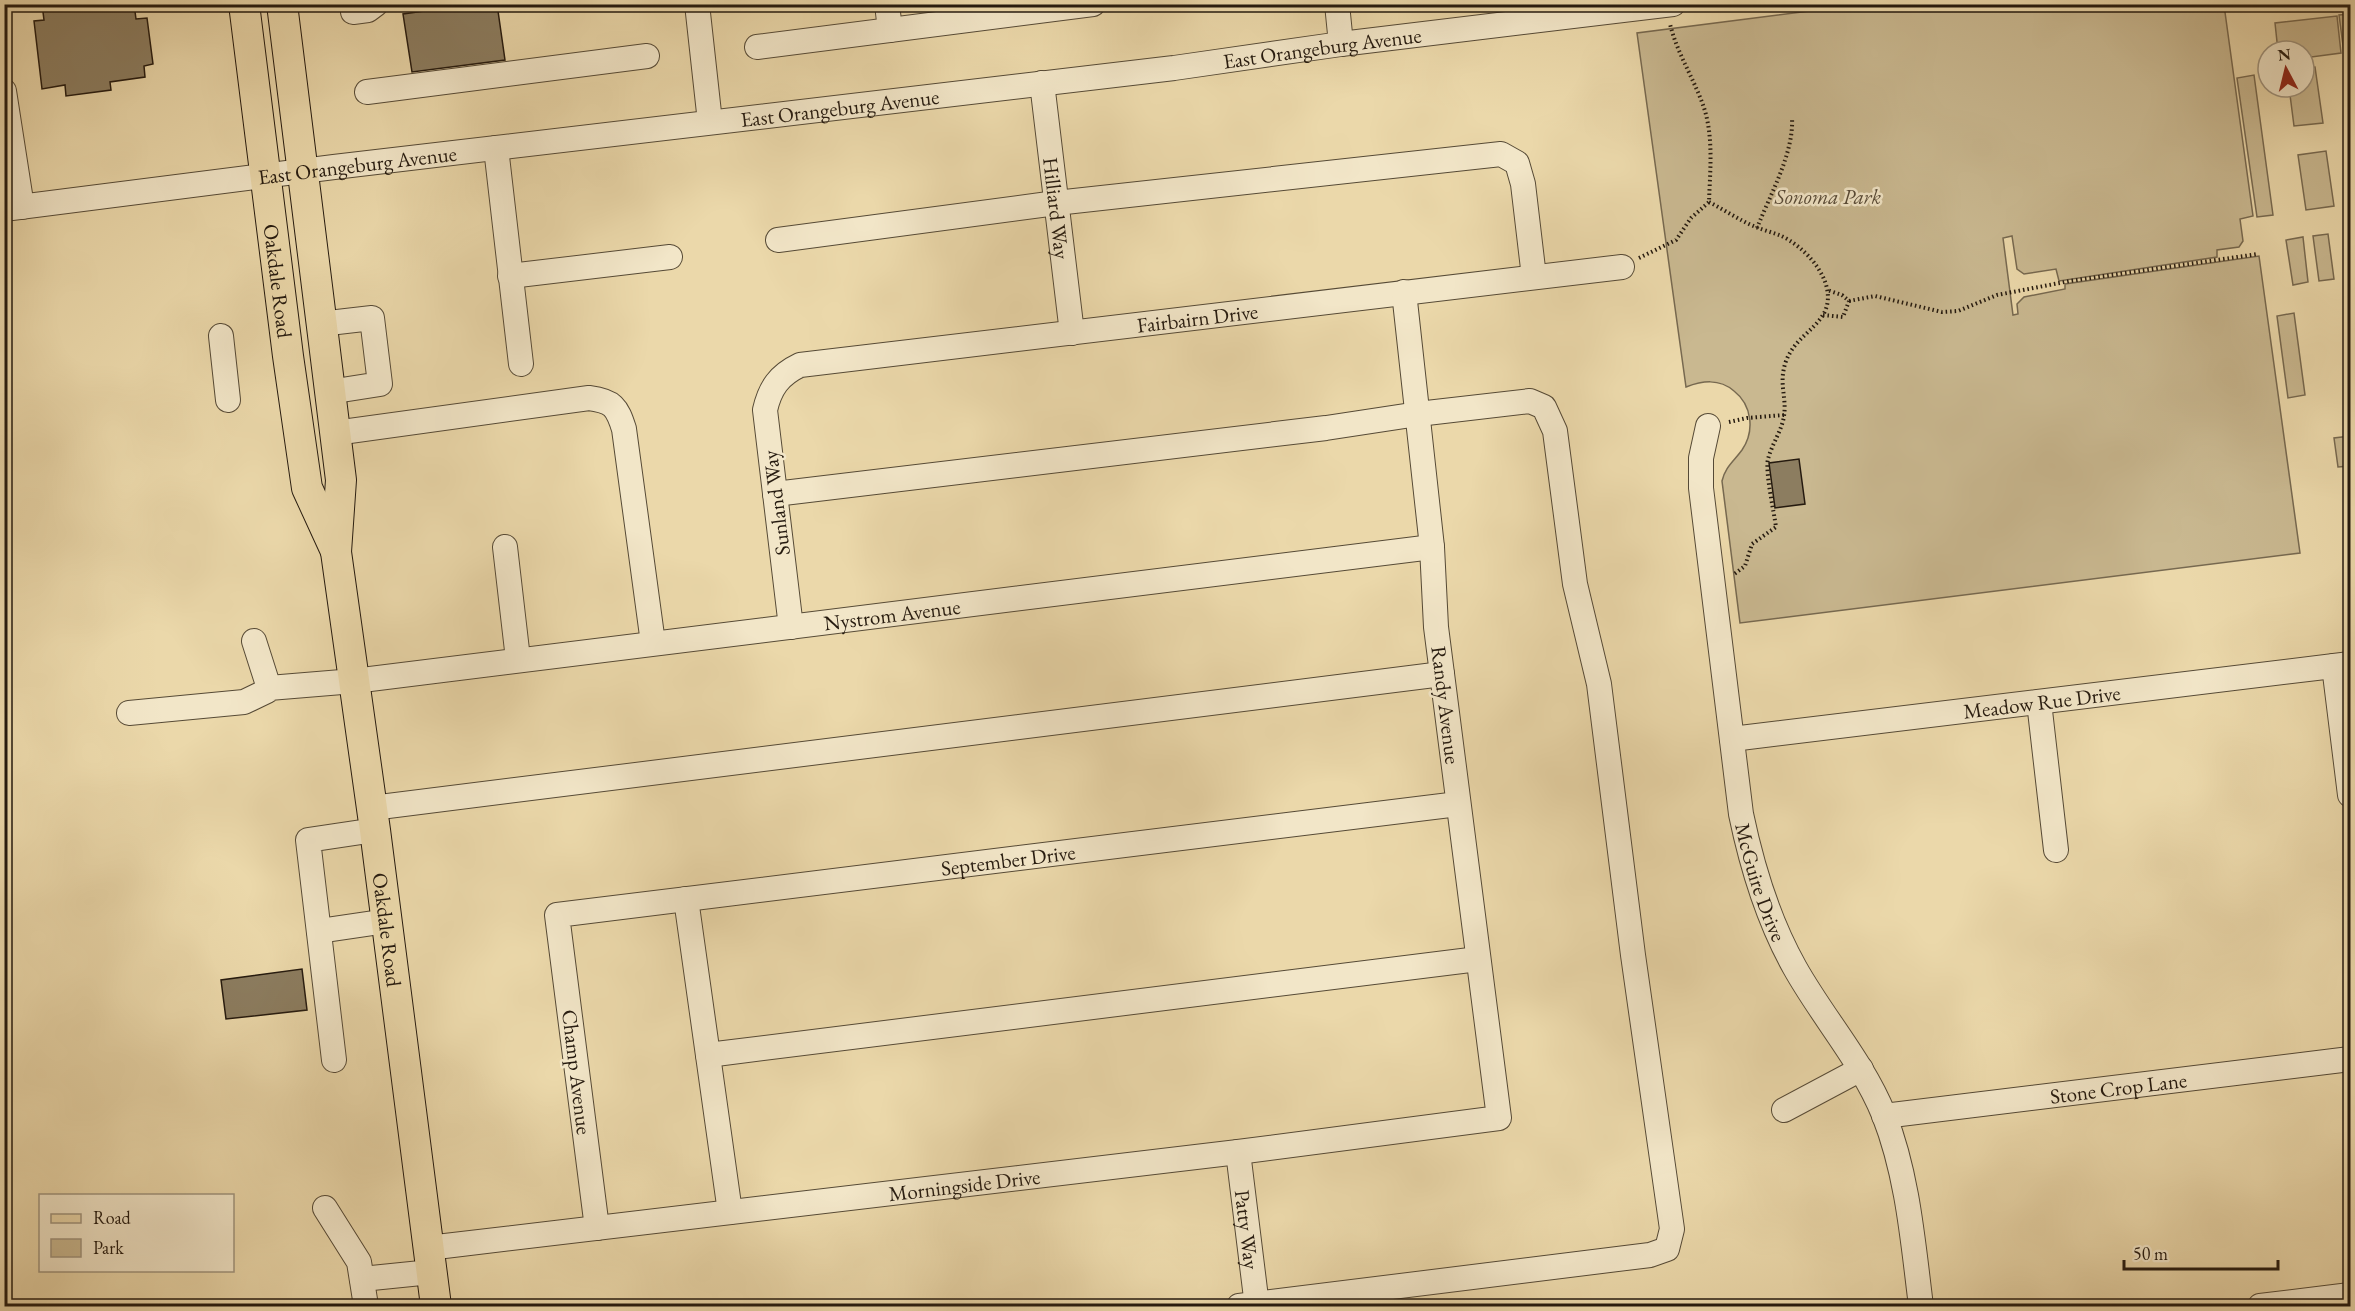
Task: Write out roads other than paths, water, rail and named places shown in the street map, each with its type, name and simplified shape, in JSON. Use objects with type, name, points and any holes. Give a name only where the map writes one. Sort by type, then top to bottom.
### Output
[{"type":"main road","name":"Oakdale Road","points":[[244,4],[307,488],[336,552]]},
{"type":"main road","name":"Oakdale Road","points":[[282,4],[341,480],[336,552],[374,819],[436,1306]]},
{"type":"street","points":[[697,4],[710,122]]},
{"type":"street","points":[[887,4],[890,30]]},
{"type":"street","points":[[757,47],[1093,4]]},
{"type":"street","points":[[1337,4],[1341,44]]},
{"type":"street","name":"East Orangeburg Avenue","points":[[13,208],[266,175],[1174,68],[1341,44],[1673,4]]},
{"type":"street","points":[[367,92],[647,56]]},
{"type":"street","name":"Hilliard Way","points":[[1042,83],[1072,333]]},
{"type":"street","points":[[4,91],[13,208]]},
{"type":"street","points":[[496,148],[521,364]]},
{"type":"street","points":[[778,240],[1056,203],[1501,154],[1517,163],[1523,184],[1534,277]]},
{"type":"street","points":[[510,276],[670,257]]},
{"type":"street","name":"Fairbairn Drive","points":[[776,381],[800,365],[1622,267]]},
{"type":"street","name":"Randy Avenue","points":[[1404,292],[1432,548],[1436,627],[1499,1118]]},
{"type":"street","points":[[320,324],[372,318],[380,384],[329,392]]},
{"type":"street","points":[[220,336],[228,400]]},
{"type":"street","name":"Sunland Way","points":[[776,381],[765,411],[791,627]]},
{"type":"street","points":[[335,433],[589,398],[603,400],[616,407],[624,429],[653,644]]},
{"type":"street","points":[[775,494],[1314,430],[1418,414],[1530,401],[1544,407],[1555,431],[1575,584],[1599,684],[1632,955],[1672,1229],[1667,1249],[1650,1255],[1251,1306]]},
{"type":"street","name":"McGuire Drive","points":[[1708,426],[1701,458],[1701,488],[1741,814],[1749,851],[1762,893],[1795,967],[1861,1069],[1884,1116],[1907,1196],[1921,1306]]},
{"type":"street","points":[[505,547],[518,659]]},
{"type":"street","name":"Nystrom Avenue","points":[[269,688],[354,681],[1432,548]]},
{"type":"street","points":[[129,713],[244,702],[267,691],[269,688],[254,641]]},
{"type":"street","points":[[2342,665],[2350,795]]},
{"type":"street","name":"Meadow Rue Drive","points":[[1732,739],[2342,665]]},
{"type":"street","points":[[334,1060],[308,840],[374,819],[1442,674]]},
{"type":"street","points":[[2039,702],[2056,850]]},
{"type":"street","name":"September Drive","points":[[558,915],[1458,804]]},
{"type":"street","points":[[686,899],[730,1212]]},
{"type":"street","name":"Champ Avenue","points":[[558,915],[597,1228]]},
{"type":"street","points":[[319,931],[387,921]]},
{"type":"street","points":[[708,1055],[1478,959]]},
{"type":"street","name":"Stone Crop Lane","points":[[1884,1116],[2350,1059]]},
{"type":"street","points":[[1784,1110],[1861,1069]]},
{"type":"street","name":"Morningside Drive","points":[[362,1279],[430,1260],[597,1228],[1238,1152],[1499,1118]]},
{"type":"street","name":"Patty Way","points":[[1238,1152],[1251,1306]]},
{"type":"street","points":[[325,1208],[359,1262],[366,1306]]},
{"type":"street","points":[[2260,1306],[2350,1295]]},
{"type":"park label","name":"Sonoma Park","points":[[1828,196]]}]
